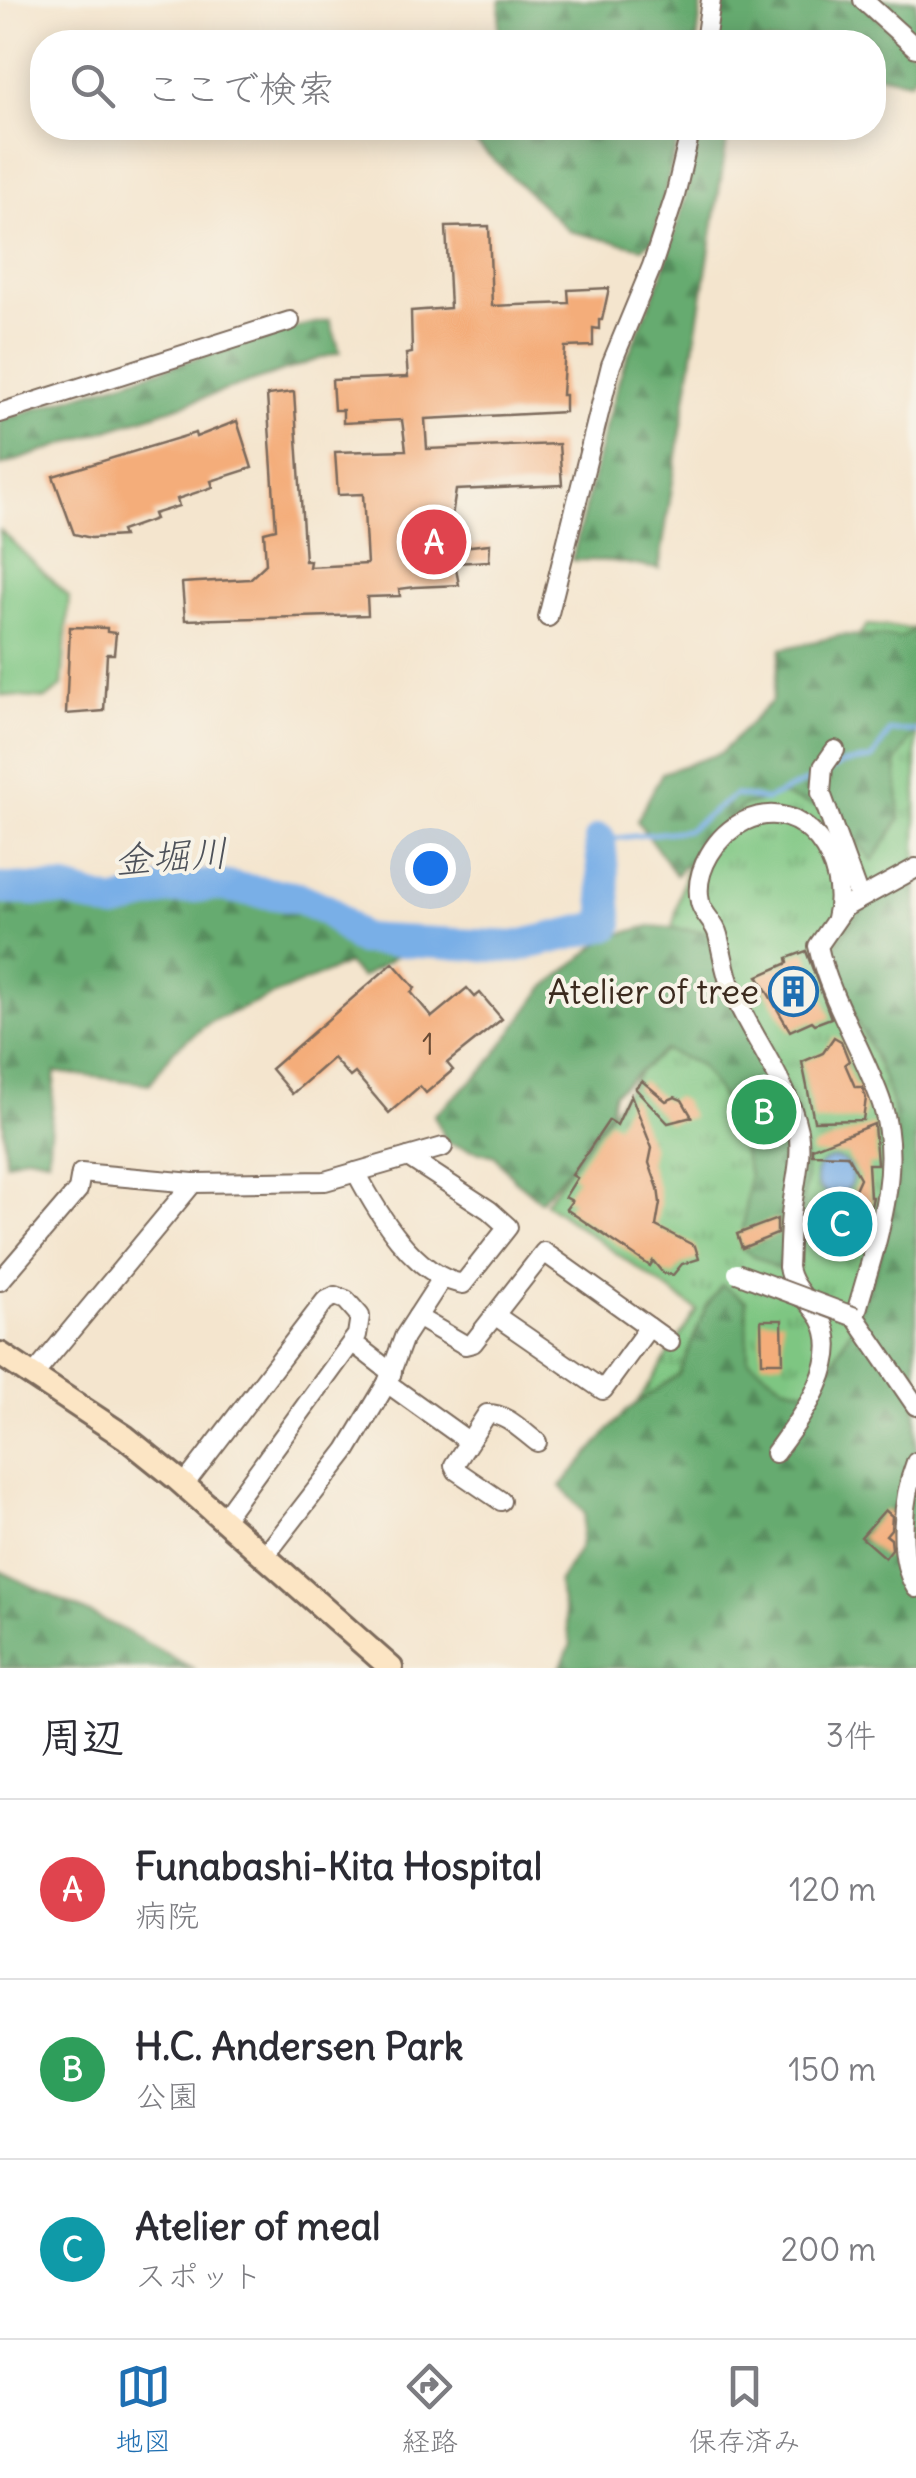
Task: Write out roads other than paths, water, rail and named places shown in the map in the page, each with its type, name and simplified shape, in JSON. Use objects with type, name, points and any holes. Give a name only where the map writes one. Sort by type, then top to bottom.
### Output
[{"type":"street","points":[[707,30],[710,0]]},
{"type":"street","points":[[864,0],[916,48]]},
{"type":"street","points":[[548,617],[611,365],[652,266],[675,196],[687,140]]},
{"type":"street","points":[[0,413],[290,321]]},
{"type":"street","points":[[835,750],[823,767],[821,793],[859,897]]},
{"type":"street","points":[[775,1453],[818,1383],[828,1338],[821,1320],[790,1279],[788,1267],[800,1150],[791,1106],[734,995],[718,929],[700,905],[700,879],[714,847],[738,825],[766,814],[796,820],[826,848],[835,865],[842,899],[836,918]]},
{"type":"street","points":[[855,1317],[886,1200],[889,1148],[882,1106],[820,954],[820,939],[859,897],[916,868]]},
{"type":"street","points":[[0,1281],[78,1190],[81,1173],[193,1182],[325,1181],[443,1147]]},
{"type":"street","points":[[356,1172],[384,1224],[441,1280],[463,1284],[508,1227],[489,1210],[408,1157]]},
{"type":"street","points":[[34,1376],[193,1182]]},
{"type":"street","points":[[417,1317],[465,1344],[478,1339],[544,1252],[670,1342]]},
{"type":"street","points":[[737,1272],[855,1317],[916,1406]]},
{"type":"street","points":[[264,1556],[348,1450],[389,1378],[404,1338],[441,1280]]},
{"type":"street","points":[[184,1485],[330,1297],[346,1300],[358,1312],[360,1330],[222,1519]]},
{"type":"street","points":[[496,1316],[602,1390],[649,1327]]},
{"type":"street","points":[[352,1342],[389,1378],[468,1441]]},
{"type":"street","points":[[0,1354],[124,1437],[184,1485],[391,1668]]},
{"type":"street","points":[[501,1501],[457,1471],[454,1465],[468,1441],[487,1414],[494,1413],[537,1442]]},
{"type":"street","points":[[916,1462],[905,1550],[916,1588]]},
{"type":"water","points":[[834,1159],[847,1164],[852,1177],[847,1190],[834,1195],[821,1190],[816,1177],[821,1164]]},
{"type":"waterway","points":[[827,772],[844,763],[872,759],[890,731],[916,731]]},
{"type":"waterway","points":[[600,840],[688,830],[735,795],[766,800],[817,777]]},
{"type":"waterway","name":"金堀川","points":[[0,889],[66,891],[114,905],[163,890],[215,885],[300,898],[327,910],[360,939],[514,947],[608,925],[600,840]]},
{"type":"place","name":"Funabashi-Kita Hospital","points":[[434,542]]},
{"type":"place","name":"Atelier of tree","points":[[794,991]]},
{"type":"place","name":"H.C. Andersen Park","points":[[764,1112]]},
{"type":"place","name":"Atelier of meal","points":[[840,1224]]}]
